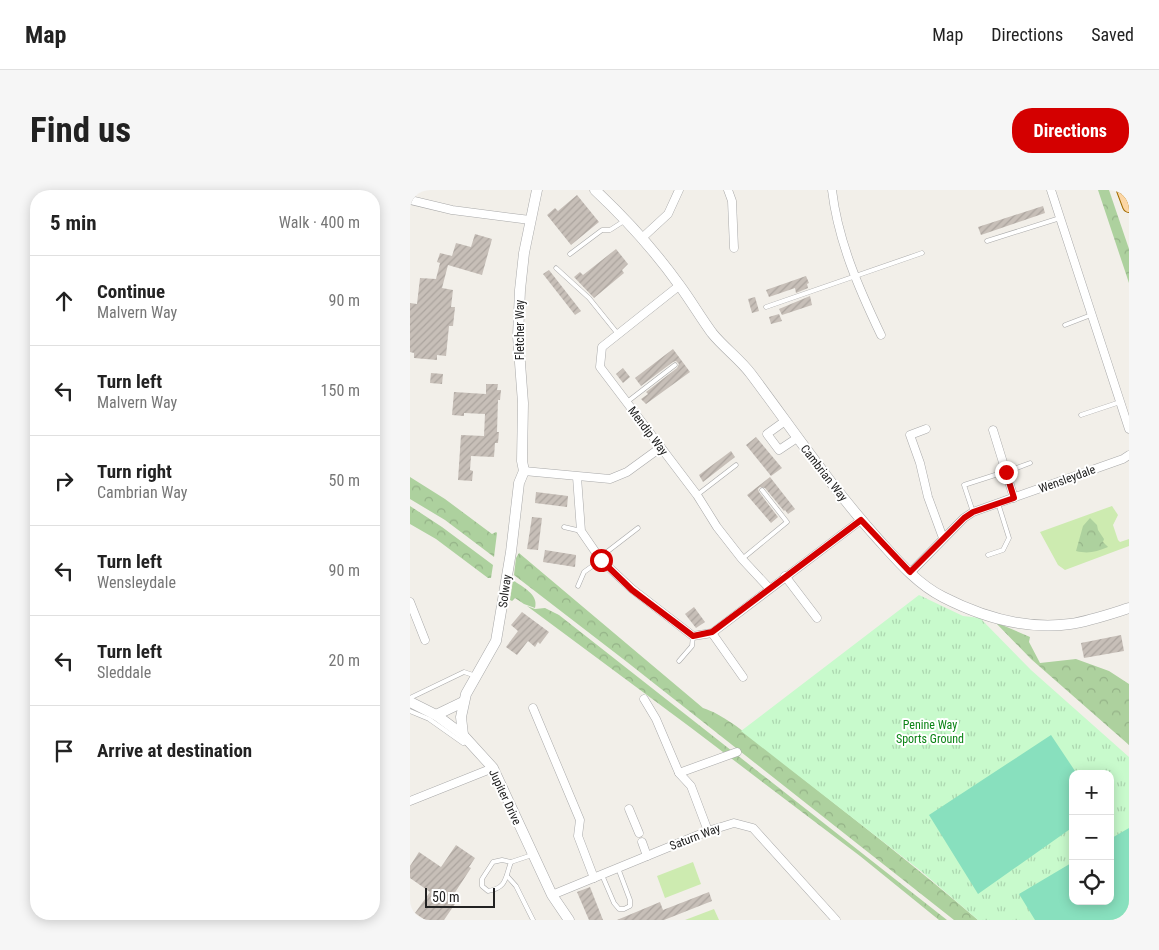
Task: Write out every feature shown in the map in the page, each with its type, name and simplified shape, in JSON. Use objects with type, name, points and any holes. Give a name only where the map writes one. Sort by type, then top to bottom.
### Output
[{"type":"main road","points":[[1124,190],[1129,206]]},
{"type":"street","name":"Fletcher Way","points":[[524,472],[522,461],[523,403],[518,336],[524,254],[537,190]]},
{"type":"street","name":"Cambrian Way","points":[[595,190],[642,238],[680,285],[713,334],[750,372],[797,438],[861,520],[910,572],[942,596],[987,615],[1013,623],[1037,625],[1070,624],[1129,608]]},
{"type":"street","points":[[642,238],[668,214],[680,190]]},
{"type":"street","points":[[728,190],[732,201],[734,248]]},
{"type":"street","points":[[832,190],[835,213],[855,277],[862,297],[881,335]]},
{"type":"street","points":[[1052,190],[1129,429]]},
{"type":"street","points":[[410,200],[452,210],[530,220]]},
{"type":"street","name":"Mendip Way","points":[[680,285],[602,347],[600,367],[697,495],[717,527],[769,588]]},
{"type":"street","points":[[785,421],[767,434],[780,450],[797,438]]},
{"type":"street","points":[[926,429],[910,435],[942,538]]},
{"type":"street","points":[[994,430],[1014,498]]},
{"type":"street","points":[[524,472],[610,479],[627,472],[660,448]]},
{"type":"street","name":"Wensleydale","points":[[910,572],[942,538],[973,512],[1123,459],[1129,455]]},
{"type":"street","name":"Solway","points":[[467,738],[462,717],[463,702],[496,641],[519,483],[524,472]]},
{"type":"street","points":[[578,477],[581,531],[600,559],[632,590],[693,636],[712,632],[861,520]]},
{"type":"street","points":[[786,576],[817,618]]},
{"type":"street","points":[[410,602],[412,617],[425,640]]},
{"type":"street","points":[[712,632],[743,676]]},
{"type":"street","points":[[644,699],[656,719],[678,773],[691,786],[708,831]]},
{"type":"street","name":"Jupiter Drive","points":[[410,700],[436,715],[467,738],[493,768],[532,856],[552,895],[569,920]]},
{"type":"street","points":[[436,715],[463,702]]},
{"type":"street","points":[[533,708],[580,820],[578,836],[598,877]]},
{"type":"street","points":[[678,773],[737,752]]},
{"type":"street","points":[[410,801],[493,768]]},
{"type":"street","points":[[630,808],[639,833]]},
{"type":"street","name":"Saturn Way","points":[[552,895],[708,831],[734,824],[753,828],[836,920]]},
{"type":"street","points":[[642,842],[647,856]]},
{"type":"lane","points":[[987,241],[1060,218]]},
{"type":"lane","points":[[570,254],[602,230],[610,230],[626,220]]},
{"type":"lane","points":[[766,307],[922,253]]},
{"type":"lane","points":[[556,268],[589,298],[618,334]]},
{"type":"lane","points":[[1065,324],[1091,315]]},
{"type":"lane","points":[[626,402],[675,365]]},
{"type":"lane","points":[[1080,415],[1120,402]]},
{"type":"lane","points":[[1006,472],[1030,463]]},
{"type":"lane","points":[[697,495],[736,465]]},
{"type":"lane","points":[[973,512],[964,485],[995,475]]},
{"type":"lane","points":[[742,558],[787,522],[762,490]]},
{"type":"lane","points":[[988,555],[1003,550],[1009,538],[998,503]]},
{"type":"lane","points":[[564,527],[581,531]]},
{"type":"lane","points":[[578,586],[584,572],[638,528]]},
{"type":"lane","points":[[678,661],[692,646],[693,636]]},
{"type":"lane","points":[[410,700],[464,672],[477,676]]},
{"type":"lane","points":[[410,710],[429,719],[463,743],[467,738]]},
{"type":"lane","points":[[511,862],[507,876],[500,887],[496,890],[488,891],[482,886],[482,879],[493,862],[502,860],[511,862],[532,856]]},
{"type":"lane","points":[[598,877],[606,885],[614,903],[619,909],[624,910],[630,906],[630,900],[618,868]]},
{"type":"lane","points":[[507,876],[516,886],[533,920]]},
{"type":"green space","points":[[1098,190],[1109,190],[1129,249],[1129,283]]},
{"type":"green space","points":[[410,477],[445,499],[492,534],[496,532],[494,557],[445,520],[410,499]]},
{"type":"green space","points":[[410,506],[493,565],[491,578],[488,578],[436,539],[410,524]]},
{"type":"green space","points":[[1112,506],[1118,515],[1113,525],[1118,540],[1120,542],[1129,539],[1129,546],[1065,570],[1058,565],[1040,532]]},
{"type":"green space","points":[[1090,518],[1097,525],[1104,539],[1103,542],[1108,547],[1092,552],[1076,551],[1083,526]]},
{"type":"green space","points":[[519,553],[703,708],[724,718],[746,734],[907,861],[978,920],[954,920],[514,575],[516,558]]},
{"type":"green space","points":[[513,580],[532,595],[536,603],[535,608],[515,598],[512,601],[510,600]]},
{"type":"green space","name":"Penine Way Sports Ground","points":[[919,595],[963,616],[980,618],[1031,670],[1129,757],[1129,920],[978,920],[922,872],[741,731]]},
{"type":"green space","points":[[527,606],[535,609],[545,608],[559,615],[947,920],[939,920],[860,856]]},
{"type":"green space","points":[[995,622],[1030,637],[1029,642],[1040,663],[1076,659],[1109,671],[1129,684],[1129,745],[1031,659]]},
{"type":"green space","points":[[1051,735],[1074,770],[1069,770],[1069,830],[978,894],[929,815]]},
{"type":"green space","points":[[1129,828],[1129,920],[1035,920],[1019,894],[1069,864],[1069,905],[1114,905],[1114,837]]},
{"type":"green space","points":[[693,862],[701,884],[665,898],[657,876]]},
{"type":"green space","points":[[714,909],[719,920],[685,920]]},
{"type":"building","points":[[577,195],[599,222],[571,245],[547,215],[555,208],[558,211]]},
{"type":"building","points":[[1043,206],[1045,213],[981,235],[978,227]]},
{"type":"building","points":[[475,234],[492,239],[482,275],[448,265],[442,288],[453,290],[451,307],[455,307],[453,326],[449,326],[446,356],[437,355],[437,360],[414,358],[414,353],[410,352],[410,303],[417,304],[420,278],[436,279],[440,263],[437,262],[440,253],[452,256],[456,243],[471,247]]},
{"type":"building","points":[[616,249],[628,264],[622,270],[624,273],[594,298],[574,277],[580,272],[583,275]]},
{"type":"building","points":[[549,270],[581,311],[575,315],[543,274]]},
{"type":"building","points":[[806,276],[809,283],[807,284],[808,288],[796,293],[795,288],[769,297],[766,290]]},
{"type":"building","points":[[810,296],[812,305],[782,315],[779,309]]},
{"type":"building","points":[[755,297],[759,311],[752,313],[748,299]]},
{"type":"building","points":[[779,314],[782,321],[771,324],[769,317]]},
{"type":"building","points":[[673,349],[690,372],[646,404],[641,399],[648,394],[646,392],[677,368],[679,364],[676,361],[673,362],[641,386],[635,378]]},
{"type":"building","points":[[623,368],[630,377],[623,383],[616,374]]},
{"type":"building","points":[[431,373],[443,374],[442,384],[430,383]]},
{"type":"building","points":[[486,384],[498,384],[497,390],[501,390],[500,400],[498,400],[498,443],[495,443],[494,457],[471,456],[470,470],[473,471],[472,481],[458,480],[461,435],[484,436],[485,414],[464,413],[464,416],[452,415],[454,392],[486,394]]},
{"type":"building","points":[[756,437],[782,468],[771,476],[746,445]]},
{"type":"building","points":[[731,451],[735,457],[703,482],[699,475]]},
{"type":"building","points":[[770,477],[795,509],[788,514],[765,488],[760,487],[758,489],[759,492],[778,517],[771,523],[747,495]]},
{"type":"building","points":[[536,492],[568,496],[567,507],[535,503]]},
{"type":"building","points":[[532,517],[542,518],[538,550],[527,549]]},
{"type":"building","points":[[545,550],[576,555],[575,567],[543,562]]},
{"type":"building","points":[[694,607],[705,622],[696,628],[685,614]]},
{"type":"building","points":[[522,612],[549,632],[540,644],[538,642],[535,647],[528,641],[517,655],[506,647],[518,631],[511,625]]},
{"type":"building","points":[[1121,635],[1124,651],[1084,658],[1081,643]]},
{"type":"building","points":[[456,845],[475,858],[469,867],[471,868],[452,897],[457,901],[444,920],[425,920],[415,913],[430,892],[410,878],[410,866],[419,852],[441,867]]},
{"type":"building","points":[[590,887],[603,920],[589,920],[577,892]]},
{"type":"building","points":[[709,892],[712,901],[664,920],[617,920],[660,902],[663,910]]},
{"type":"route","points":[[601,560],[632,590],[693,636],[712,632],[861,520],[910,572],[964,518],[973,512],[1014,498],[1006,472]]}]
